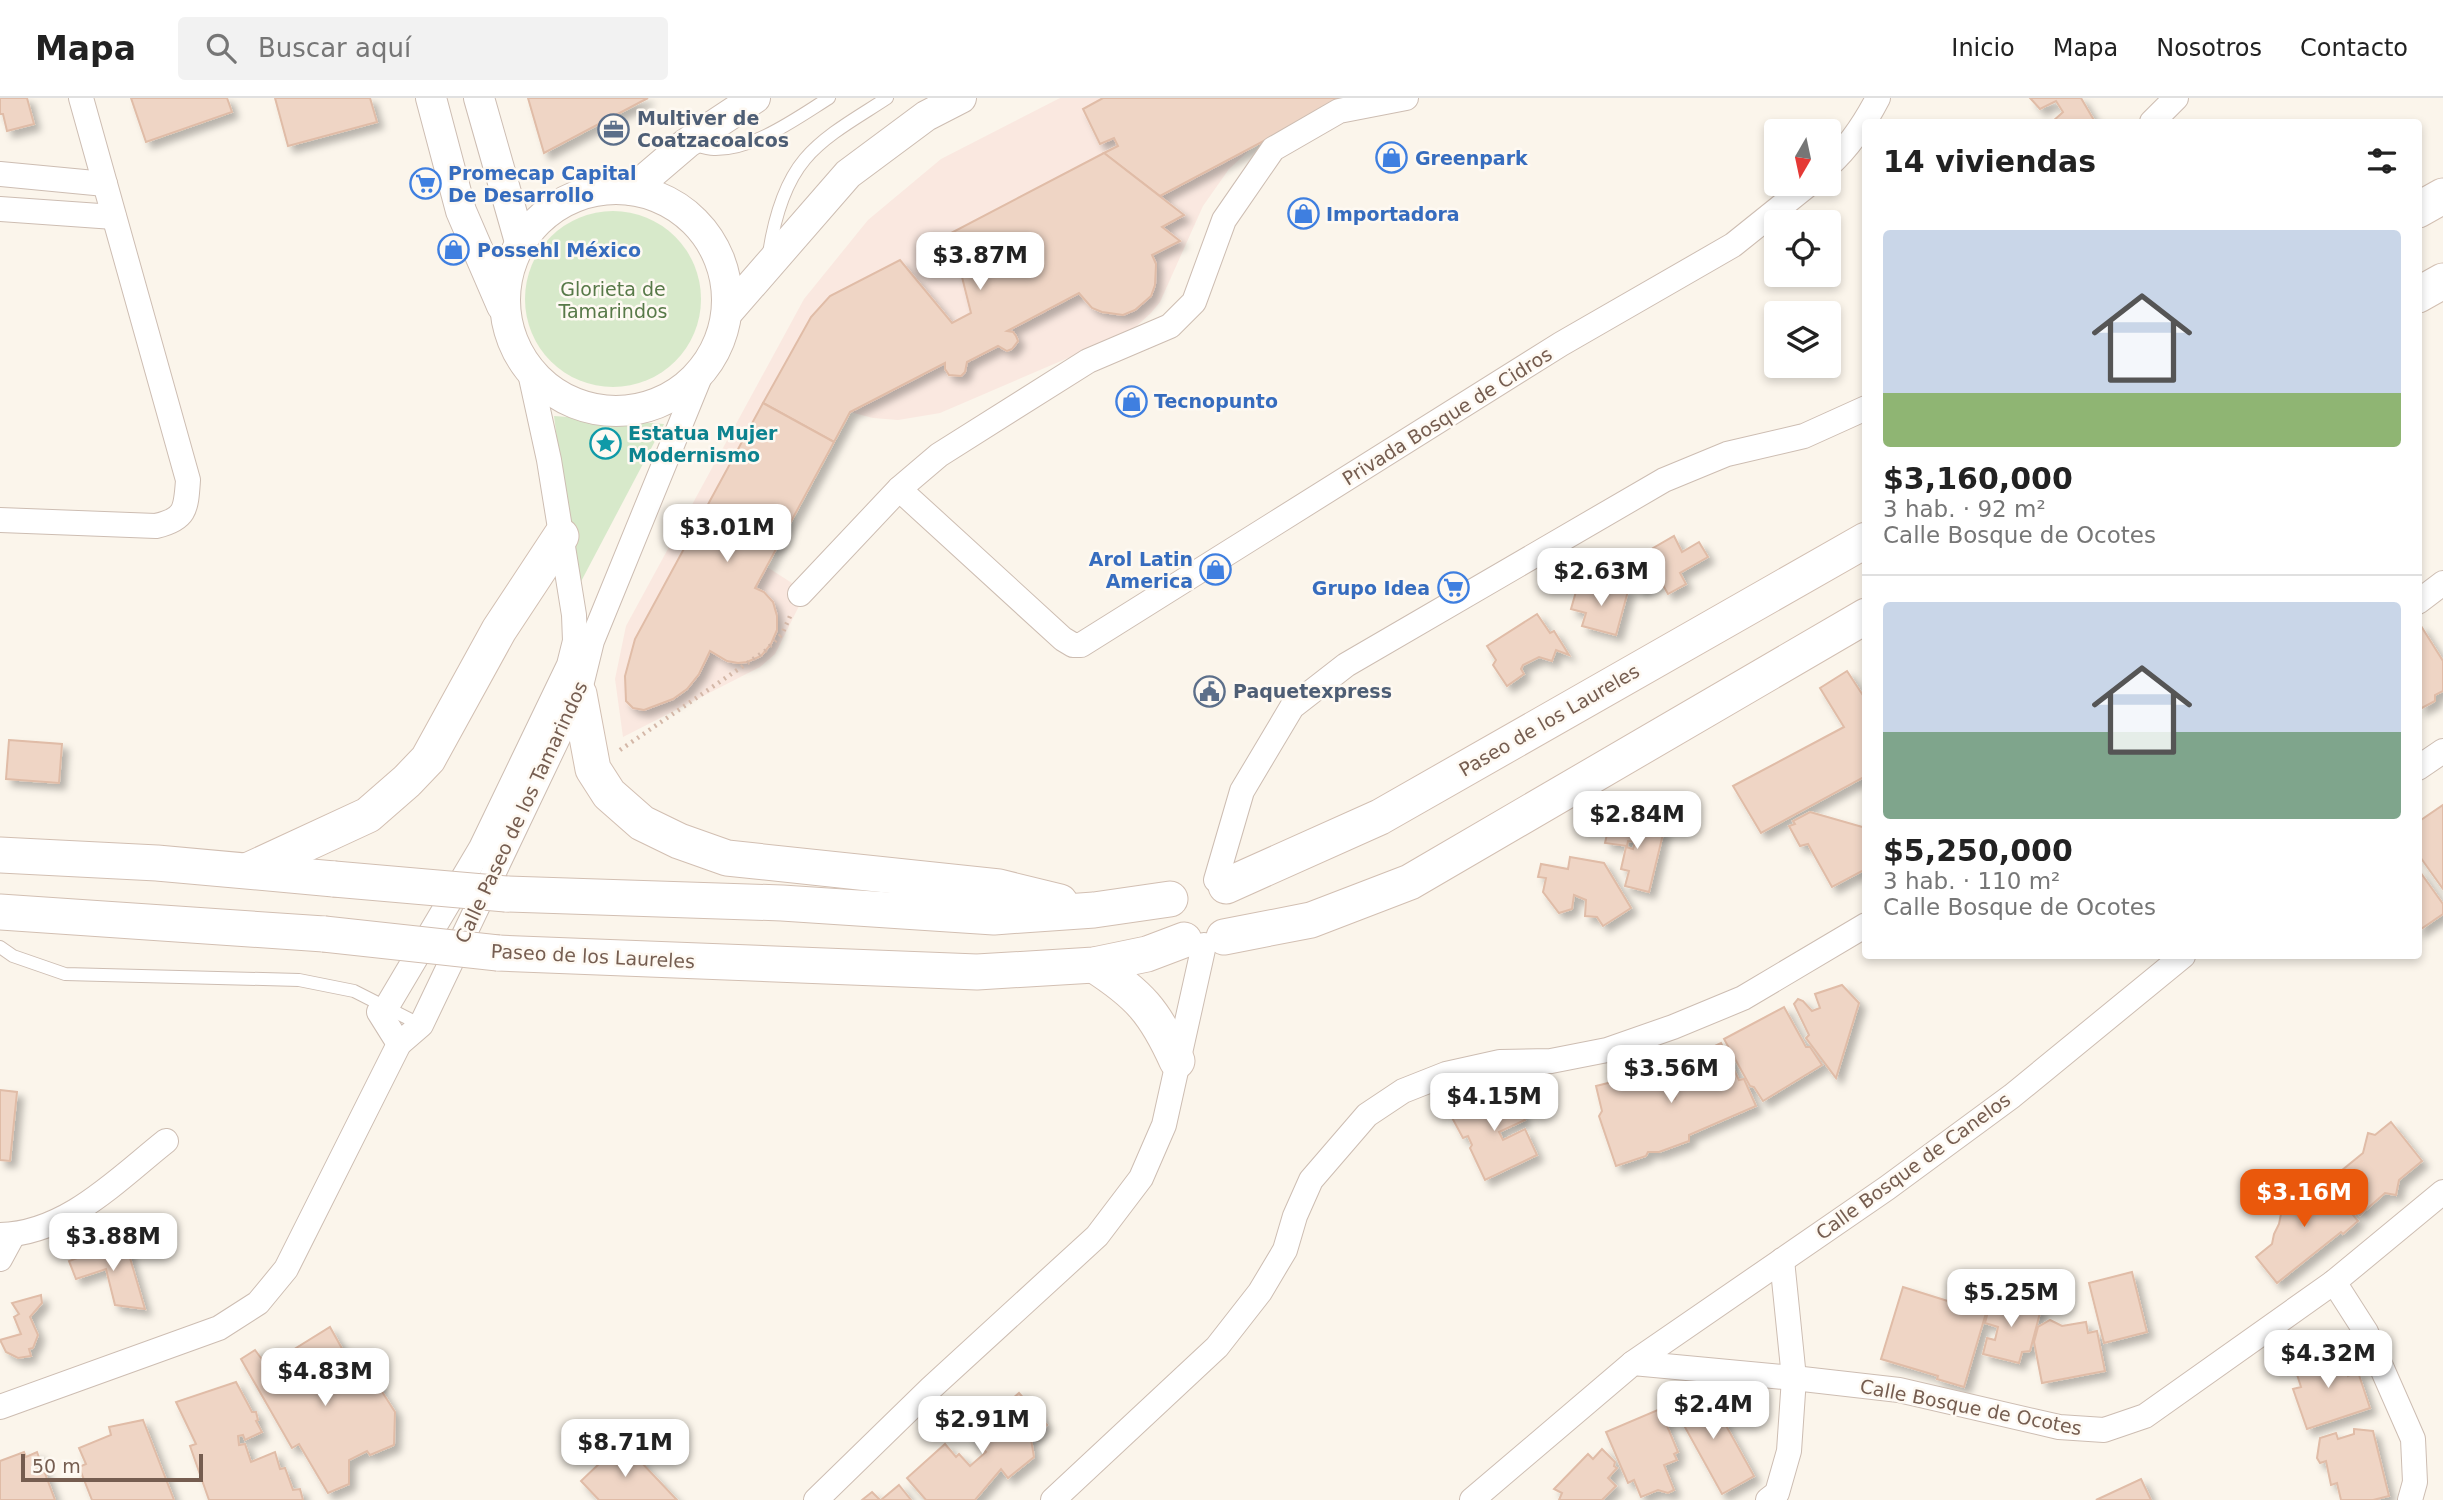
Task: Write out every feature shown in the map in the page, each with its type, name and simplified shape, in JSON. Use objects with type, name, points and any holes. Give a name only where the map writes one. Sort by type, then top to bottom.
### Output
[{"type":"main road","points":[[2422,208],[2443,196]]},
{"type":"main road","points":[[2422,293],[2443,281]]},
{"type":"main road","points":[[249,870],[368,815],[428,759],[499,630],[561,537]]},
{"type":"main road","name":"Paseo de los Laureles","points":[[1221,883],[1380,817],[1862,542]]},
{"type":"main road","name":"Paseo de los Laureles","points":[[0,912],[324,934],[498,953],[977,972],[1094,965],[1311,920],[1410,883],[1862,619]]},
{"type":"main road","points":[[579,694],[593,769],[609,794],[642,823],[679,841],[727,858],[999,887],[1094,910]]},
{"type":"main road","points":[[0,855],[249,870],[506,894],[782,902],[994,917],[1094,910],[1170,899]]},
{"type":"main road","points":[[1203,877],[1221,883],[1236,906],[1236,918],[1232,928],[1204,941],[1171,926],[1168,908],[1177,887],[1189,880],[1203,877]]},
{"type":"main road","points":[[1094,965],[1136,995],[1153,1014],[1177,1061]]},
{"type":"street","points":[[0,520],[156,526],[174,522],[186,506],[188,480],[81,98]]},
{"type":"street","points":[[431,98],[461,211],[503,308],[511,342],[530,373],[568,402],[615,413],[662,403],[701,374],[719,345],[727,313],[726,279],[714,247],[693,219],[665,200],[632,190],[600,190],[569,198],[541,216],[520,242],[506,272],[503,308]]},
{"type":"street","points":[[479,98],[520,242]]},
{"type":"street","points":[[632,190],[687,143],[755,98]]},
{"type":"street","points":[[727,313],[848,174],[926,117],[961,98]]},
{"type":"street","points":[[800,594],[900,489],[939,455],[1088,361],[1170,326],[1194,302],[1224,220],[1273,149],[1339,111],[1406,98]]},
{"type":"street","points":[[1868,119],[1878,98]]},
{"type":"street","points":[[2155,119],[2176,98]]},
{"type":"street","points":[[1841,154],[1862,127]]},
{"type":"street","points":[[0,174],[105,184]]},
{"type":"street","name":"Privada Bosque de Cidros","points":[[900,489],[1063,639],[1073,645],[1082,645],[1561,344],[1732,245],[1794,196]]},
{"type":"street","points":[[0,209],[114,217]]},
{"type":"street","name":"Calle Paseo de los Tamarindos","points":[[386,1007],[481,848],[569,665],[575,640],[574,615],[549,460],[530,373]]},
{"type":"street","name":"Calle Paseo de los Tamarindos","points":[[1,1405],[219,1328],[258,1303],[286,1269],[399,1044],[421,1025],[579,694],[592,641],[701,374]]},
{"type":"street","points":[[1221,883],[1242,791],[1292,708],[1346,665],[1664,480],[1727,454],[1804,436],[1862,410]]},
{"type":"street","points":[[2422,599],[2443,583]]},
{"type":"street","points":[[2422,765],[2443,751]]},
{"type":"street","points":[[1053,1500],[1217,1347],[1260,1292],[1285,1250],[1294,1216],[1311,1180],[1367,1115],[1403,1091],[1446,1074],[1500,1062],[1551,1061],[1607,1050],[1673,1027],[1743,998],[1862,927]]},
{"type":"street","points":[[816,1500],[931,1388],[1097,1236],[1141,1178],[1164,1125],[1204,941]]},
{"type":"street","name":"Calle Bosque de Canelos","points":[[1633,1363],[1887,1188],[2012,1096],[2179,959]]},
{"type":"street","points":[[386,1007],[379,1012],[399,1044]]},
{"type":"street","points":[[0,1259],[7,1235],[53,1222],[89,1203],[166,1141]]},
{"type":"street","name":"Calle Bosque de Ocotes","points":[[1633,1363],[1899,1390],[2059,1427],[2104,1430],[2146,1416],[2334,1282],[2443,1192]]},
{"type":"street","points":[[1768,1500],[1777,1493],[1789,1451],[1794,1378],[1782,1260]]},
{"type":"street","points":[[2334,1282],[2367,1332],[2413,1440],[2415,1482],[2410,1500]]},
{"type":"street","points":[[1472,1500],[1633,1363]]},
{"type":"lane","points":[[687,143],[712,149],[730,148],[772,133],[829,98]]},
{"type":"lane","points":[[767,268],[774,220],[805,159],[829,138],[887,98]]},
{"type":"lane","points":[[0,947],[13,956],[65,974],[299,980],[354,991],[421,1025]]},
{"type":"path","points":[[593,769],[765,652],[782,634],[800,594]]},
{"type":"shaded area","points":[[1060,98],[1354,98],[1327,107],[1254,146],[1229,169],[1203,206],[1160,302],[1131,331],[940,413],[898,420],[873,418],[850,412],[767,567],[806,592],[775,654],[760,667],[623,737],[615,679],[626,626],[804,299],[868,220],[941,159]]},
{"type":"green space","name":"Glorieta de Tamarindos","points":[[613,211],[647,217],[675,237],[695,265],[701,299],[695,333],[675,361],[647,381],[613,387],[579,381],[551,361],[531,333],[525,299],[531,265],[551,237],[579,217]]},
{"type":"green space","points":[[554,416],[664,424],[576,591]]},
{"type":"building","points":[[0,98],[27,98],[34,124],[7,131],[3,114],[0,114]]},
{"type":"building","points":[[131,98],[227,98],[232,112],[146,142]]},
{"type":"building","points":[[275,98],[370,98],[377,122],[288,146]]},
{"type":"building","points":[[528,98],[648,98],[544,153]]},
{"type":"building","points":[[1103,98],[1345,98],[1160,196],[1104,153],[1118,146],[1114,138],[1100,144],[1083,109]]},
{"type":"building","points":[[2030,98],[2081,98],[2093,119],[2055,119],[2063,112],[2056,101],[2040,109]]},
{"type":"building","points":[[1104,153],[1184,215],[1162,227],[1180,241],[1152,255],[1156,264],[1155,285],[1151,296],[1135,310],[1123,315],[1102,312],[1092,308],[1079,293],[1007,331],[1013,332],[1018,341],[1012,349],[1007,351],[998,346],[967,362],[965,372],[961,376],[949,375],[945,363],[850,412],[834,442],[763,403],[811,317],[830,296],[900,260],[952,323],[971,313],[951,233]]},
{"type":"building","points":[[763,403],[834,442],[755,588],[764,592],[773,602],[777,630],[771,644],[761,656],[738,663],[727,661],[710,651],[699,674],[687,689],[673,699],[644,710],[633,708],[626,701],[625,676],[635,639]]},
{"type":"building","points":[[1674,536],[1682,552],[1699,542],[1708,557],[1680,573],[1686,584],[1668,594],[1659,578],[1640,589],[1630,570],[1645,562],[1641,555]]},
{"type":"building","points":[[1603,584],[1628,591],[1616,635],[1582,626],[1586,613],[1571,609],[1577,588],[1600,594]]},
{"type":"building","points":[[1537,614],[1550,633],[1554,631],[1569,655],[1556,650],[1552,661],[1539,657],[1523,665],[1521,669],[1524,674],[1507,686],[1493,665],[1496,660],[1487,646]]},
{"type":"building","points":[[2422,628],[2443,661],[2443,691],[2435,695],[2435,701],[2422,708]]},
{"type":"building","points":[[1847,671],[1862,694],[1862,778],[1761,833],[1733,786],[1844,727],[1820,688]]},
{"type":"building","points":[[9,740],[62,744],[59,783],[6,779]]},
{"type":"building","points":[[2443,805],[2443,889],[2422,860],[2422,819]]},
{"type":"building","points":[[1810,812],[1862,827],[1862,871],[1832,887],[1808,844],[1800,846],[1789,826],[1795,824],[1793,821]]},
{"type":"building","points":[[1611,817],[1664,830],[1649,892],[1625,886],[1629,871],[1621,869],[1626,847],[1633,849],[1635,842],[1628,841],[1627,846],[1605,843]]},
{"type":"building","points":[[1570,857],[1604,863],[1631,908],[1603,926],[1597,917],[1585,916],[1586,900],[1574,895],[1572,909],[1559,913],[1543,892],[1546,878],[1538,877],[1541,864],[1568,869]]},
{"type":"building","points":[[2422,875],[2443,904],[2443,914],[2422,928]]},
{"type":"building","points":[[1842,985],[1859,1003],[1836,1078],[1806,1038],[1809,1035],[1794,1004],[1798,999],[1812,1011],[1820,1008],[1815,994]]},
{"type":"building","points":[[1784,1007],[1806,1047],[1810,1047],[1822,1065],[1763,1101],[1754,1087],[1750,1086],[1724,1039]]},
{"type":"building","points":[[1721,1043],[1739,1080],[1744,1079],[1756,1106],[1689,1135],[1689,1141],[1659,1152],[1648,1152],[1646,1156],[1616,1166],[1599,1116],[1602,1111],[1596,1086],[1664,1069],[1671,1100],[1675,1099],[1680,1084],[1672,1066]]},
{"type":"building","points":[[1508,1086],[1525,1120],[1499,1132],[1503,1140],[1525,1129],[1537,1155],[1485,1180],[1470,1148],[1472,1145],[1468,1136],[1463,1138],[1450,1114]]},
{"type":"building","points":[[0,1090],[17,1092],[10,1161],[0,1160]]},
{"type":"building","points":[[2391,1122],[2422,1161],[2399,1180],[2396,1195],[2385,1193],[2360,1215],[2330,1180],[2363,1153],[2368,1133],[2375,1135]]},
{"type":"building","points":[[2288,1184],[2322,1185],[2322,1197],[2330,1207],[2340,1199],[2358,1221],[2277,1283],[2256,1257],[2272,1244],[2283,1204],[2287,1199],[2292,1199],[2291,1195],[2288,1195]]},
{"type":"building","points":[[125,1241],[145,1309],[115,1305],[106,1269],[76,1279],[69,1261]]},
{"type":"building","points":[[2132,1272],[2147,1332],[2104,1343],[2089,1283]]},
{"type":"building","points":[[1903,1287],[1986,1313],[1964,1387],[1937,1379],[1938,1376],[1881,1359]]},
{"type":"building","points":[[41,1295],[42,1303],[30,1317],[38,1335],[33,1348],[29,1349],[31,1356],[18,1358],[6,1352],[0,1340],[21,1334],[14,1317],[19,1314],[12,1303]]},
{"type":"building","points":[[1996,1297],[2041,1309],[2030,1351],[2022,1352],[2019,1363],[1983,1354],[1987,1338],[1995,1340],[1998,1327],[1985,1323],[1990,1304],[1994,1306]]},
{"type":"building","points":[[2050,1320],[2062,1326],[2086,1322],[2088,1333],[2097,1331],[2105,1371],[2042,1383],[2034,1342],[2038,1327]]},
{"type":"building","points":[[330,1327],[345,1354],[311,1376],[320,1391],[365,1365],[395,1412],[394,1445],[370,1455],[367,1451],[349,1460],[349,1484],[328,1493],[299,1444],[292,1448],[241,1359],[255,1350],[267,1366]]},
{"type":"building","points":[[2339,1349],[2348,1376],[2358,1372],[2370,1408],[2307,1429],[2293,1389],[2301,1387],[2294,1365]]},
{"type":"building","points":[[236,1382],[252,1412],[256,1412],[256,1421],[262,1432],[245,1440],[243,1435],[238,1436],[239,1445],[245,1444],[251,1462],[275,1452],[280,1469],[285,1468],[293,1490],[300,1489],[303,1500],[209,1500],[190,1446],[196,1444],[176,1402]]},
{"type":"building","points":[[1019,1393],[1047,1425],[1031,1439],[1034,1457],[1008,1478],[1001,1469],[975,1500],[926,1500],[907,1478],[945,1444],[956,1457],[959,1454],[970,1466],[986,1452],[971,1435]]},
{"type":"building","points":[[1708,1393],[1754,1476],[1722,1494],[1671,1402]]},
{"type":"building","points":[[1660,1409],[1678,1452],[1674,1454],[1677,1460],[1664,1465],[1674,1490],[1668,1493],[1658,1490],[1641,1497],[1634,1480],[1628,1483],[1606,1432]]},
{"type":"building","points":[[143,1420],[174,1500],[92,1500],[79,1467],[86,1464],[79,1448],[111,1435],[109,1427]]},
{"type":"building","points":[[2354,1429],[2373,1431],[2389,1496],[2373,1500],[2341,1500],[2337,1483],[2331,1485],[2326,1461],[2320,1463],[2317,1458],[2320,1438],[2336,1433],[2338,1439],[2354,1434]]},
{"type":"building","points":[[622,1442],[677,1500],[599,1500],[581,1481]]},
{"type":"building","points":[[1602,1449],[1615,1462],[1614,1466],[1617,1468],[1608,1478],[1616,1486],[1602,1500],[1559,1500],[1562,1493],[1554,1489],[1588,1454],[1593,1459]]},
{"type":"building","points":[[24,1452],[26,1457],[37,1452],[55,1500],[0,1500],[0,1461]]},
{"type":"building","points":[[2141,1479],[2151,1500],[2096,1500]]},
{"type":"building","points":[[899,1485],[911,1500],[881,1500]]},
{"type":"building","points":[[872,1492],[880,1500],[862,1500]]},
{"type":"place","name":"Multiver de Coatzacoalcos","points":[[614,129]]},
{"type":"place","name":"Greenpark","points":[[1392,158]]},
{"type":"place","name":"Promecap Capital De Desarrollo","points":[[425,184]]},
{"type":"place","name":"Importadora","points":[[1303,214]]},
{"type":"place","name":"Possehl México","points":[[454,250]]},
{"type":"place","name":"Tecnopunto","points":[[1131,401]]},
{"type":"place","name":"Estatua Mujer Modernismo","points":[[605,444]]},
{"type":"place","name":"Arol Latin America","points":[[1216,570]]},
{"type":"place","name":"Grupo Idea","points":[[1453,588]]},
{"type":"place","name":"Paquetexpress","points":[[1210,691]]}]
